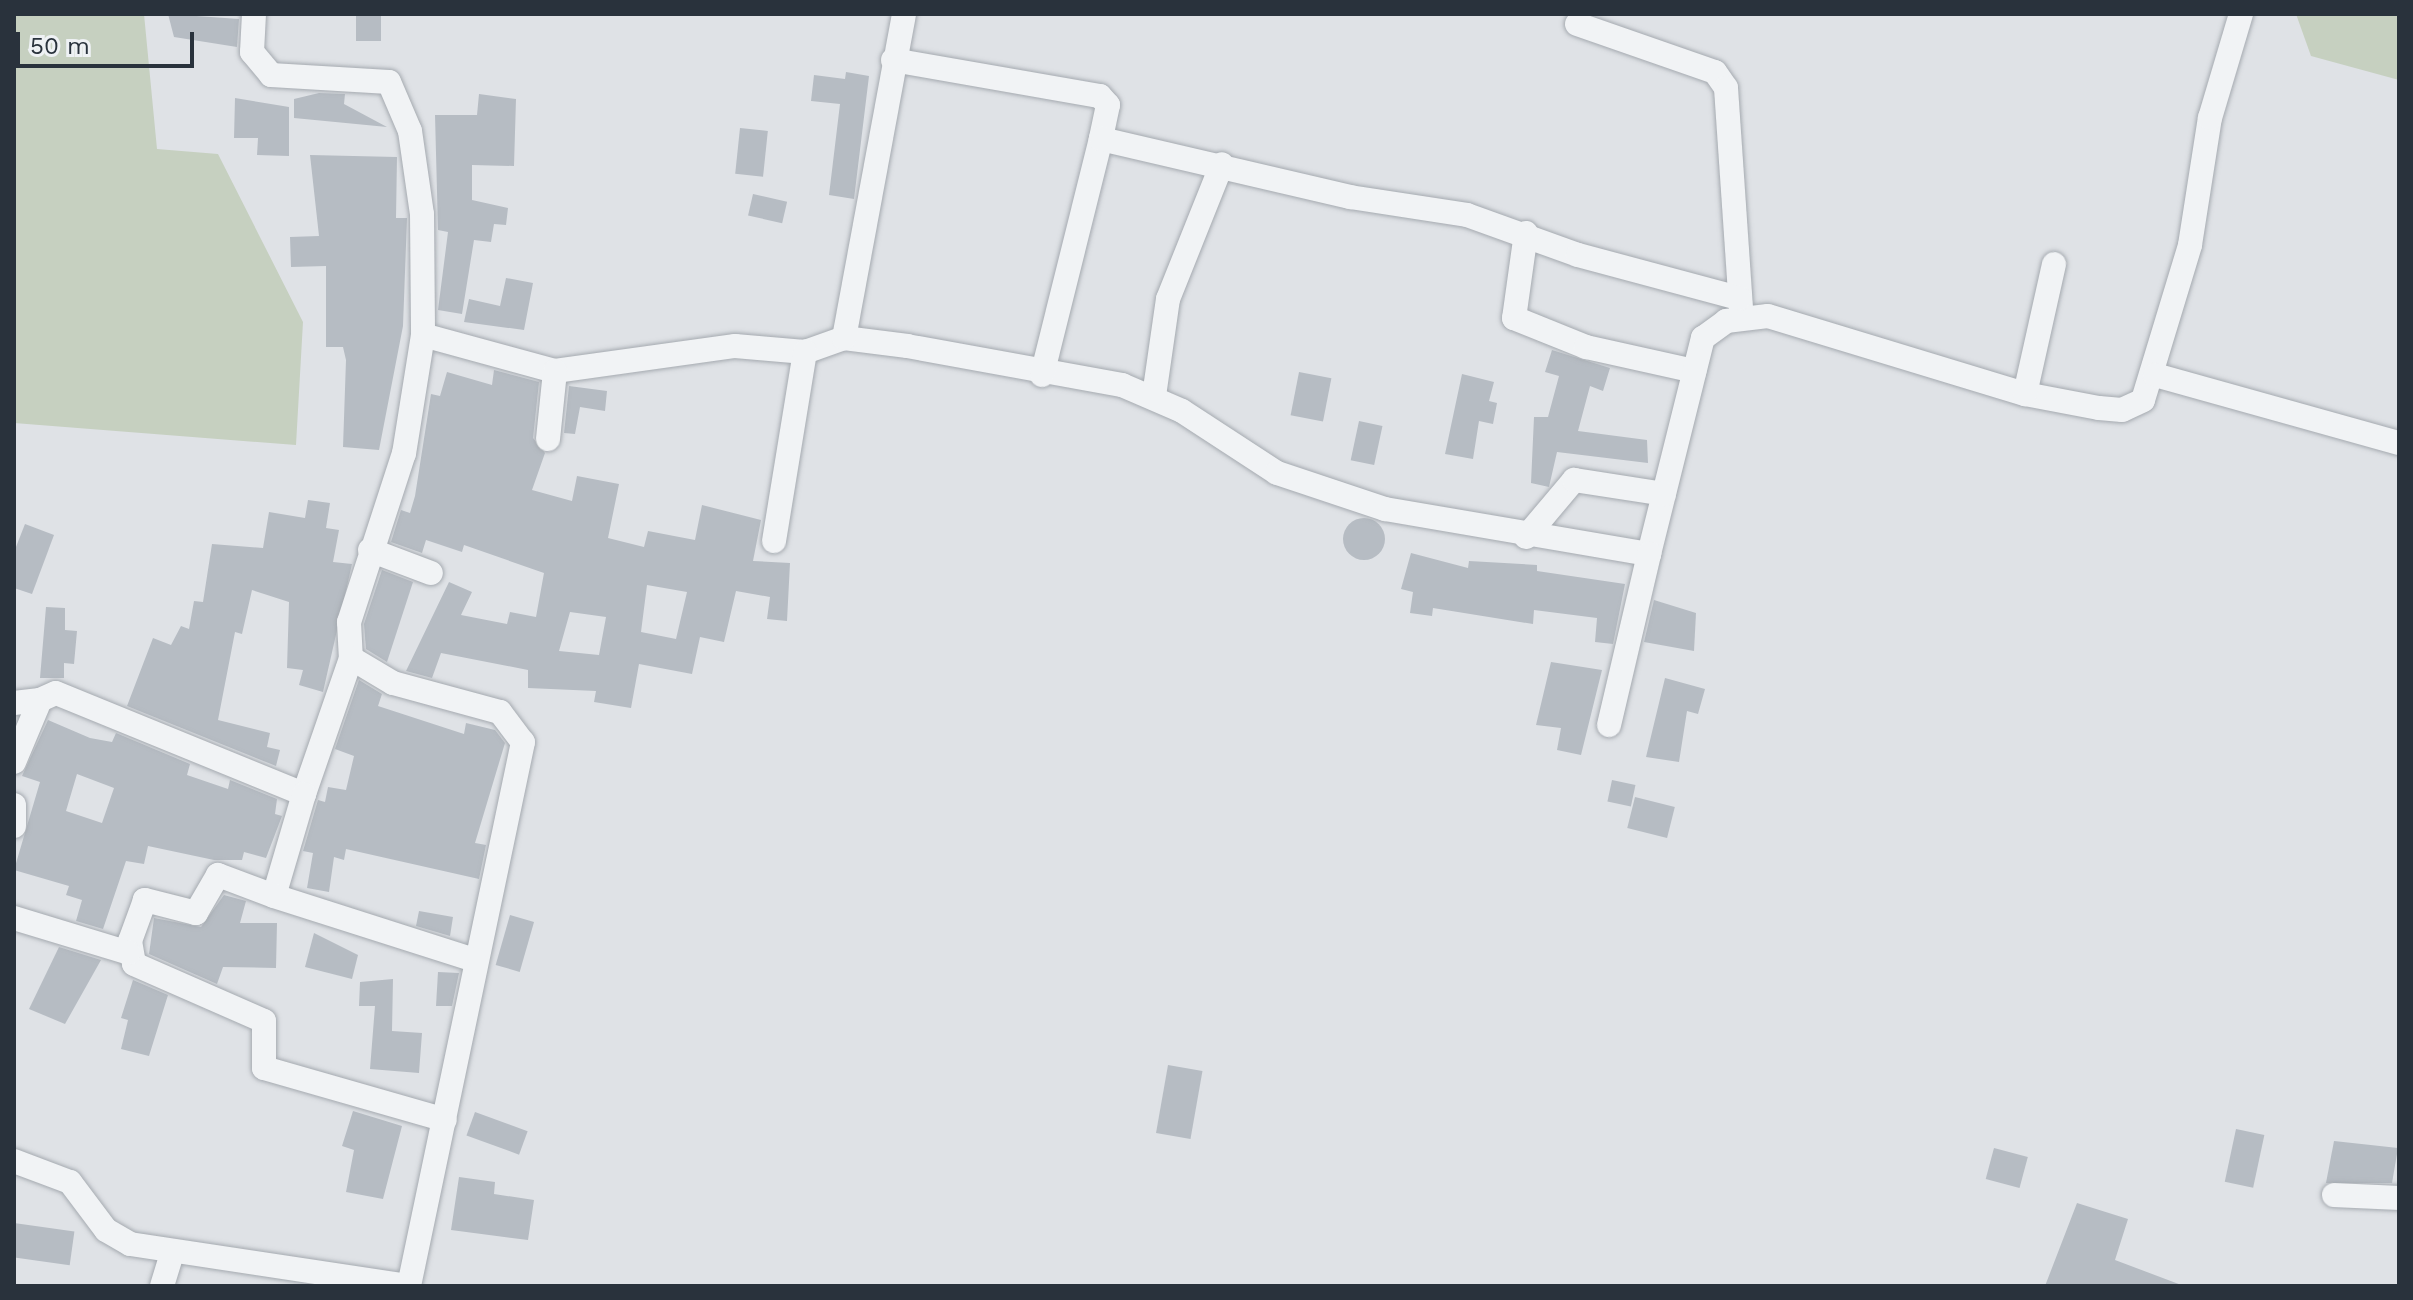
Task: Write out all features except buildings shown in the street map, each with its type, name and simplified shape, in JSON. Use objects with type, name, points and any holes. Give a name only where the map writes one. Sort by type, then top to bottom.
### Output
[{"type":"street","points":[[254,14],[252,52],[271,75],[382,79],[398,90],[422,214],[423,335],[409,436],[349,622],[351,658],[304,794],[274,896]]},
{"type":"street","points":[[844,338],[893,60],[904,14]]},
{"type":"street","points":[[1101,139],[1526,233],[1578,255],[2025,394],[2122,410],[2143,400],[2155,375],[2241,14]]},
{"type":"street","points":[[1577,24],[1715,72],[1726,88],[1741,307]]},
{"type":"street","points":[[893,60],[1100,96],[1108,105],[1042,375]]},
{"type":"street","points":[[1154,396],[1168,299],[1222,164]]},
{"type":"street","points":[[1526,233],[1514,318],[1586,347],[1694,371]]},
{"type":"street","points":[[2025,394],[2054,264]]},
{"type":"street","points":[[1609,725],[1703,338],[1741,307]]},
{"type":"street","points":[[423,335],[555,371],[735,346],[805,352],[844,338],[1154,396],[1304,485],[1526,537],[1649,554]]},
{"type":"street","points":[[774,541],[805,352]]},
{"type":"street","points":[[548,439],[555,371]]},
{"type":"street","points":[[2155,375],[2399,443]]},
{"type":"street","points":[[1526,537],[1574,480],[1664,494]]},
{"type":"street","points":[[370,550],[431,573]]},
{"type":"street","points":[[14,1161],[70,1182],[117,1239],[172,1254],[409,1286],[445,1120],[474,960],[519,780],[520,734],[500,712],[393,683],[351,658]]},
{"type":"street","points":[[14,703],[65,694],[304,794]]},
{"type":"street","points":[[14,762],[40,700]]},
{"type":"street","points":[[14,805],[14,826]]},
{"type":"street","points":[[129,953],[145,900],[196,913],[218,875],[474,960]]},
{"type":"street","points":[[14,918],[129,953],[145,972],[264,1021],[264,1068],[445,1120]]},
{"type":"street","points":[[2334,1195],[2399,1198]]},
{"type":"street","points":[[162,1286],[172,1254]]},
{"type":"green space","points":[[14,14],[144,14],[157,149],[218,154],[303,322],[296,445],[14,423]]},
{"type":"green space","points":[[2296,14],[2399,14],[2399,80],[2311,56]]}]
